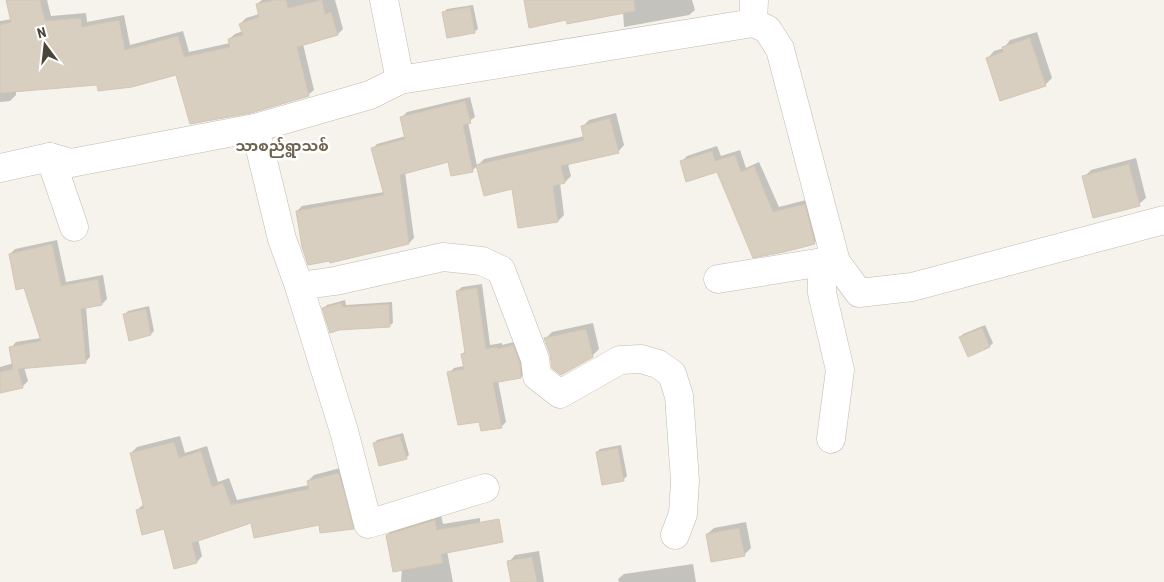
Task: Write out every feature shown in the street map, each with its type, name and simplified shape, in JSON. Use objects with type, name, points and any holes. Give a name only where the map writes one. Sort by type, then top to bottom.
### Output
[{"type":"street","points":[[384,0],[400,80]]},
{"type":"street","points":[[0,168],[50,157],[71,163],[255,128],[370,95],[400,80],[753,12],[780,49],[832,261],[859,293],[912,287],[1164,220]]},
{"type":"street","points":[[255,128],[282,239],[299,286],[344,431],[368,524],[485,488]]},
{"type":"street","points":[[50,157],[74,227]]},
{"type":"street","points":[[299,286],[335,282],[443,257],[482,261],[501,270],[536,359],[537,376],[560,394],[620,360],[641,359],[658,364],[672,374],[679,396],[685,481],[683,514],[675,535]]},
{"type":"street","points":[[718,279],[832,261]]},
{"type":"street","points":[[831,439],[840,370],[822,292],[822,280],[832,261]]},
{"type":"building","points":[[6,0],[40,0],[45,21],[81,18],[82,27],[119,20],[125,50],[178,36],[184,57],[230,47],[228,39],[243,35],[239,24],[259,17],[256,4],[275,0],[286,0],[288,8],[322,0],[325,14],[331,12],[338,35],[297,47],[309,96],[251,113],[190,124],[176,75],[132,87],[98,91],[97,85],[0,93],[0,25],[11,22]]},
{"type":"building","points":[[524,0],[634,0],[635,11],[567,24],[566,20],[529,28]]},
{"type":"building","points":[[470,7],[475,33],[447,38],[442,12]]},
{"type":"building","points":[[1030,38],[1046,86],[1000,101],[986,58],[1003,52],[1002,47]]},
{"type":"building","points":[[465,101],[471,123],[463,125],[473,172],[451,176],[448,162],[400,175],[409,244],[330,263],[329,261],[308,265],[302,247],[296,211],[384,195],[371,148],[405,139],[400,117]]},
{"type":"building","points":[[610,118],[619,153],[561,166],[565,183],[553,186],[558,222],[518,228],[512,189],[484,196],[476,165],[584,140],[581,126]]},
{"type":"building","points":[[712,151],[715,161],[735,155],[741,172],[754,166],[773,212],[805,204],[815,244],[753,258],[717,172],[686,182],[680,161]]},
{"type":"building","points":[[1129,164],[1140,206],[1093,218],[1082,176]]},
{"type":"building","points":[[52,244],[61,286],[98,279],[102,305],[81,309],[86,363],[18,369],[23,388],[0,393],[0,372],[13,369],[9,347],[41,341],[24,288],[16,290],[9,254]]},
{"type":"building","points":[[477,288],[486,349],[497,347],[498,349],[513,345],[520,363],[521,378],[493,383],[502,428],[481,431],[479,422],[458,425],[447,372],[464,369],[461,354],[465,353],[456,291]]},
{"type":"building","points":[[341,303],[343,307],[389,304],[390,327],[339,330],[330,333],[322,308]]},
{"type":"building","points":[[146,309],[151,335],[129,341],[123,314]]},
{"type":"building","points":[[982,328],[990,347],[968,357],[959,337]]},
{"type":"building","points":[[586,329],[593,357],[561,375],[552,368],[550,354],[544,338]]},
{"type":"building","points":[[400,436],[407,459],[379,466],[373,443]]},
{"type":"building","points":[[174,442],[179,458],[201,451],[212,487],[223,483],[231,505],[309,489],[307,481],[339,473],[354,529],[320,533],[319,525],[254,538],[251,523],[192,543],[197,563],[174,569],[164,529],[142,535],[136,510],[144,508],[130,453]]},
{"type":"building","points":[[618,448],[624,481],[602,485],[596,452]]},
{"type":"building","points":[[499,519],[503,542],[441,554],[443,563],[393,572],[386,535],[435,520],[437,530]]},
{"type":"building","points":[[739,528],[745,556],[711,562],[706,534]]},
{"type":"building","points":[[532,557],[537,582],[511,582],[507,561]]},
{"type":"district","name":"သာစည်ရွာသစ်","points":[[282,146]]}]
